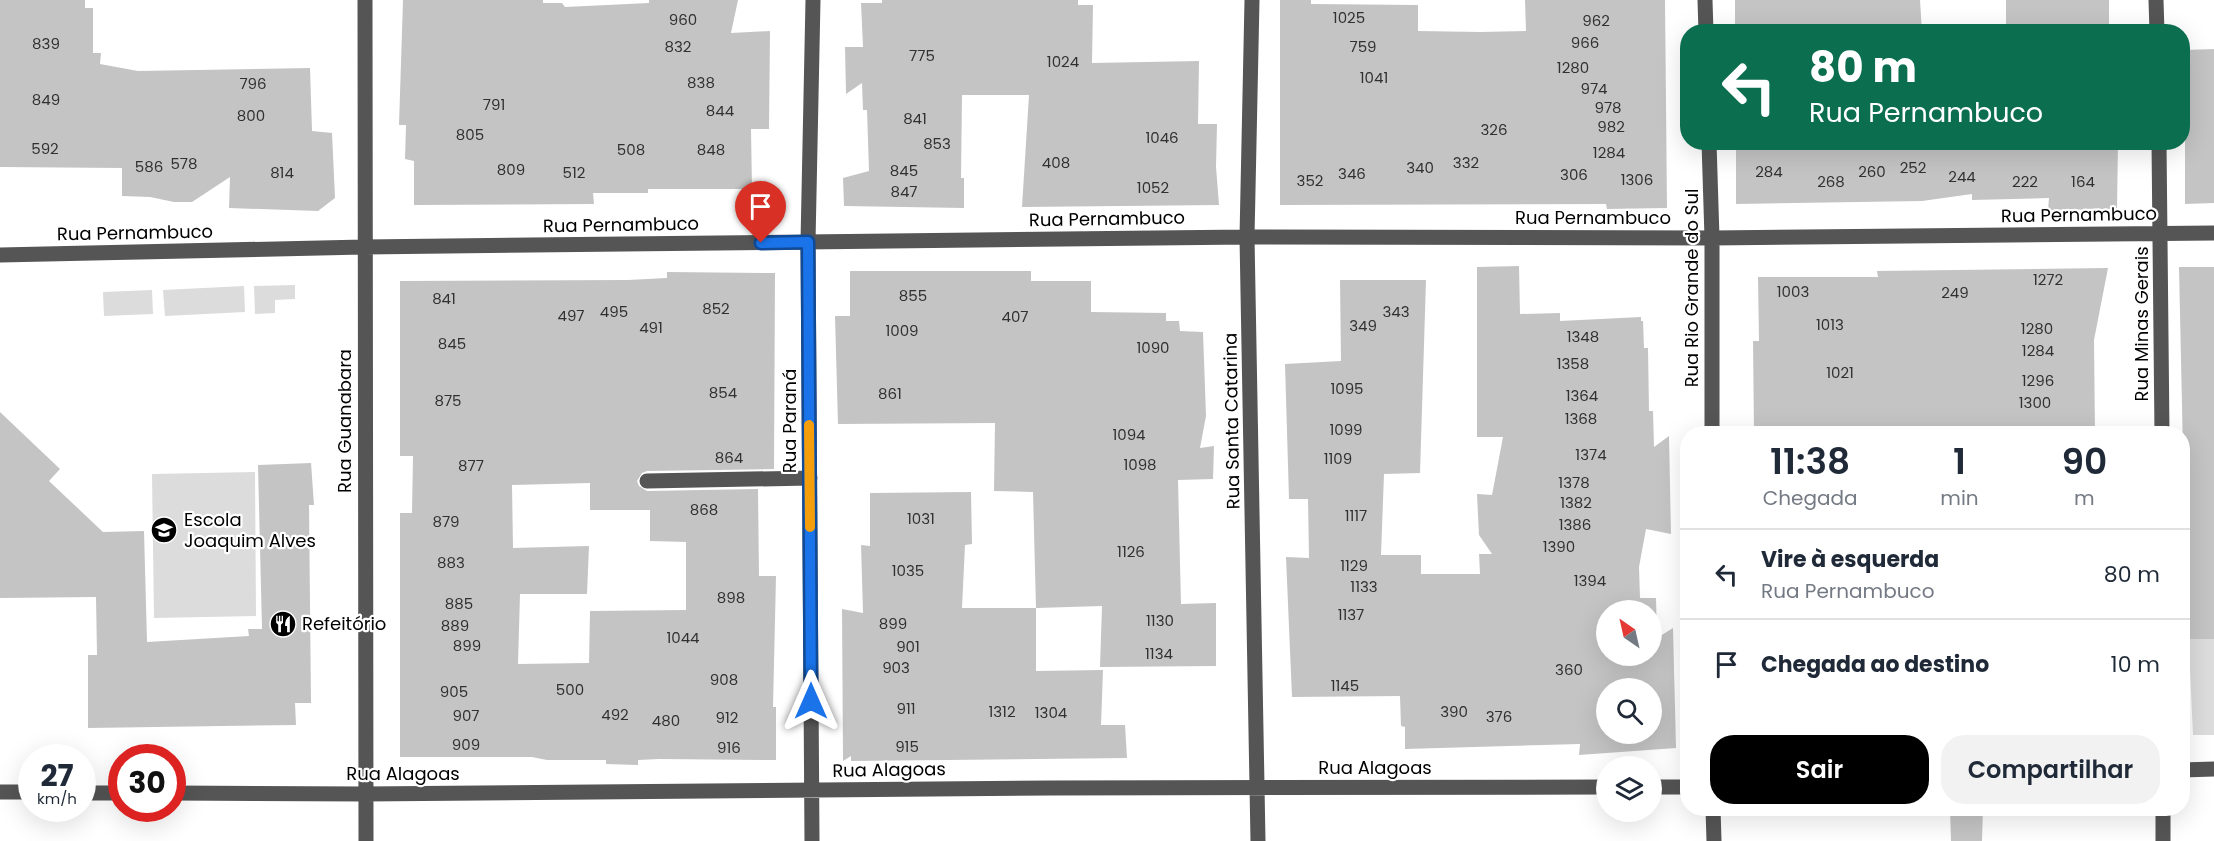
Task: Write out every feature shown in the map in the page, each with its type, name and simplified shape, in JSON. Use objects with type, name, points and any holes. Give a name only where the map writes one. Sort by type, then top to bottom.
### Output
[{"type":"street","name":"Rua Guanabara","points":[[365,0],[366,841]]},
{"type":"street","name":"Rua Paraná","points":[[812,841],[808,242],[813,0]]},
{"type":"street","name":"Rua Santa Catarina","points":[[1252,0],[1247,237],[1258,841]]},
{"type":"street","points":[[1705,0],[1706,24]]},
{"type":"street","points":[[2156,0],[2157,24]]},
{"type":"street","name":"Rua Rio Grande do Sul","points":[[1709,150],[1712,238],[1712,426]]},
{"type":"street","name":"Rua Minas Gerais","points":[[2160,150],[2162,426]]},
{"type":"street","name":"Rua Pernambuco","points":[[0,255],[1247,237],[1712,238],[2214,233]]},
{"type":"street","points":[[646,481],[810,478]]},
{"type":"street","points":[[2190,770],[2214,769]]},
{"type":"street","name":"Rua Alagoas","points":[[186,793],[1596,787]]},
{"type":"street","points":[[1662,787],[1680,787]]},
{"type":"street","points":[[0,792],[18,792]]},
{"type":"street","points":[[1713,816],[1714,841]]},
{"type":"street","points":[[2163,816],[2163,841]]},
{"type":"shaded area","points":[[295,285],[295,299],[275,300],[275,313],[255,314],[254,286]]},
{"type":"shaded area","points":[[244,286],[245,312],[165,316],[163,290]]},
{"type":"shaded area","points":[[152,290],[153,314],[104,316],[103,292]]},
{"type":"shaded area","points":[[255,472],[256,616],[154,618],[152,474]]},
{"type":"shaded area","points":[[2190,583],[2214,583],[2214,735],[2193,735]]},
{"type":"building","points":[[0,0],[85,0],[85,8],[93,8],[93,53],[101,53],[100,64],[138,71],[310,68],[312,131],[332,133],[335,198],[318,211],[229,208],[230,177],[192,202],[174,202],[150,197],[122,196],[122,168],[0,167]]},
{"type":"building","points":[[403,0],[543,0],[543,3],[562,3],[565,7],[649,3],[649,0],[738,0],[731,33],[770,31],[769,129],[751,129],[752,189],[648,189],[648,193],[593,193],[594,204],[414,205],[414,161],[405,159],[406,125],[399,125]]},
{"type":"building","points":[[882,0],[1078,0],[1078,5],[1093,5],[1092,63],[1199,61],[1198,124],[1217,124],[1216,167],[1219,205],[1022,207],[1029,95],[962,95],[961,178],[964,178],[964,208],[844,206],[843,178],[869,171],[867,110],[863,110],[862,83],[846,94],[845,47],[863,47],[861,3],[882,3]]},
{"type":"building","points":[[1280,0],[1311,0],[1311,4],[1418,5],[1418,31],[1480,32],[1526,31],[1525,0],[1665,0],[1667,208],[1607,209],[1606,204],[1280,205]]},
{"type":"building","points":[[1735,0],[1920,0],[1922,24],[1735,24]]},
{"type":"building","points":[[2006,0],[2109,0],[2109,24],[2006,24]]},
{"type":"building","points":[[2214,49],[2214,203],[2185,204],[2185,150],[2190,150],[2190,50]]},
{"type":"building","points":[[1736,150],[2118,150],[2117,209],[2048,210],[2049,198],[1972,200],[1972,194],[1922,201],[1736,204]]},
{"type":"building","points":[[1519,266],[1520,314],[1560,313],[1560,321],[1641,317],[1644,348],[1648,348],[1649,411],[1653,411],[1654,447],[1669,436],[1671,534],[1646,529],[1639,567],[1640,598],[1656,598],[1656,600],[1596,600],[1596,666],[1662,666],[1662,635],[1673,628],[1676,748],[1579,755],[1580,744],[1405,749],[1405,727],[1401,726],[1400,696],[1292,697],[1286,557],[1309,558],[1308,499],[1289,499],[1285,364],[1341,361],[1340,280],[1426,280],[1420,473],[1384,474],[1381,555],[1421,555],[1421,574],[1480,574],[1479,554],[1492,554],[1479,535],[1477,494],[1492,495],[1503,437],[1477,437],[1477,267]]},
{"type":"building","points":[[2179,267],[2214,267],[2214,639],[2190,639],[2190,426],[2182,426]]},
{"type":"building","points":[[2108,268],[2094,340],[2095,426],[1754,426],[1753,341],[1759,341],[1758,277],[1878,277],[1877,271]]},
{"type":"building","points":[[850,271],[1031,271],[1031,281],[1091,281],[1091,312],[1166,313],[1166,321],[1179,321],[1180,331],[1203,332],[1206,416],[1200,448],[1214,446],[1213,479],[1178,480],[1181,604],[1216,603],[1216,666],[1100,667],[1102,606],[1036,608],[1033,492],[994,491],[995,423],[838,424],[835,316],[850,316]]},
{"type":"building","points":[[667,272],[775,273],[774,469],[647,471],[642,473],[637,481],[639,486],[647,491],[758,489],[759,576],[776,576],[773,707],[776,707],[776,760],[659,759],[638,760],[638,765],[606,764],[606,760],[547,760],[532,757],[400,757],[400,513],[412,513],[413,456],[400,456],[400,281],[667,278]],"holes":[[[590,483],[590,510],[650,510],[650,541],[686,542],[686,610],[590,611],[589,663],[518,664],[520,594],[587,594],[589,546],[513,548],[512,485]]]},
{"type":"building","points":[[0,412],[60,469],[49,481],[103,532],[144,531],[147,642],[249,636],[248,629],[262,629],[258,465],[311,463],[314,505],[309,505],[311,703],[295,703],[296,725],[88,728],[88,655],[97,655],[96,597],[0,598]]},
{"type":"building","points":[[971,492],[972,544],[965,545],[962,608],[1036,608],[1036,671],[1103,670],[1101,725],[1125,725],[1127,758],[851,761],[851,756],[843,761],[842,609],[863,613],[861,545],[870,546],[870,493]]},
{"type":"building","points":[[1950,816],[1983,816],[1982,841],[1951,841]]},
{"type":"slow traffic","points":[[809,425],[810,527]]},
{"type":"place","name":"Escola Joaquim Alves","points":[[164,530]]},
{"type":"place","name":"Refeitório","points":[[283,624]]},
{"type":"route","points":[[761,243],[808,242],[811,701]]}]
